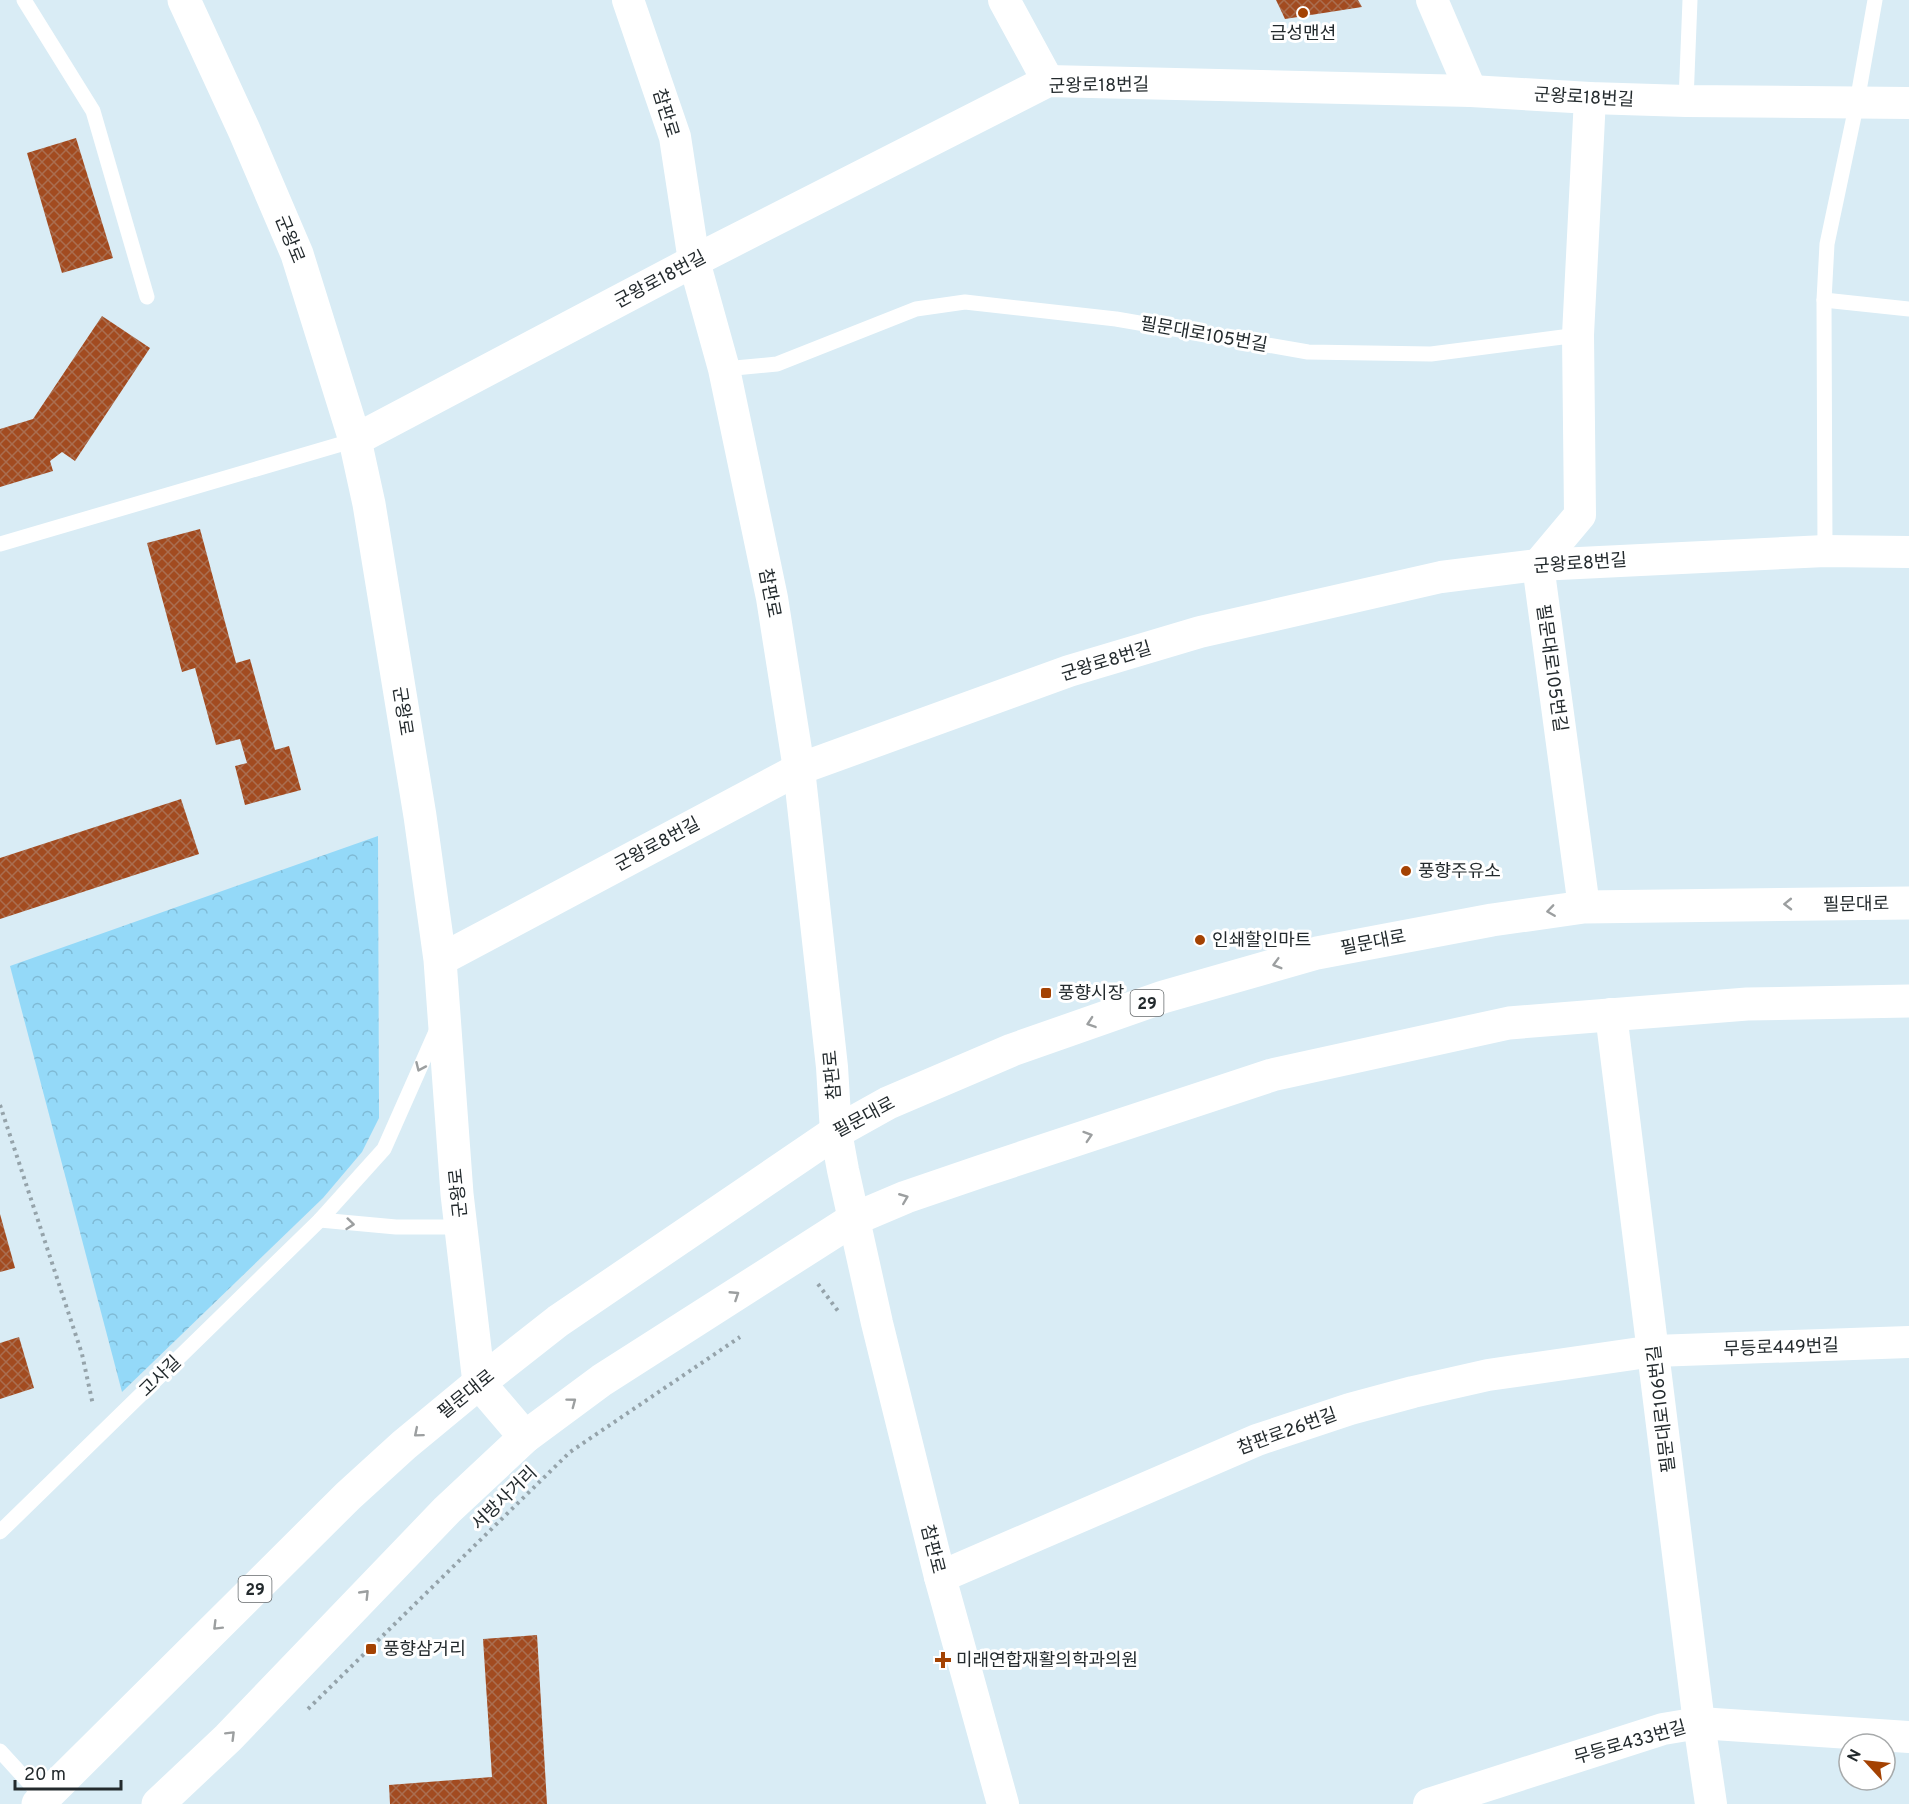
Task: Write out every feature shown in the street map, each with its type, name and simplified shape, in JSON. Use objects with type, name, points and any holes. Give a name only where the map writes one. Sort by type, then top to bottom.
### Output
[{"type":"main road","name":"군왕로","points":[[184,0],[244,130],[297,254],[355,440],[371,515],[420,816],[440,960],[457,1194],[480,1383]]},
{"type":"main road","name":"필문대로","points":[[41,1801],[348,1496],[404,1445],[558,1320],[836,1132],[888,1102],[1012,1050],[1174,994],[1317,953],[1492,920],[1584,907],[1909,903]]},
{"type":"main road","points":[[158,1804],[228,1738],[447,1509],[525,1437],[602,1380],[854,1219],[906,1197],[982,1170],[1272,1075],[1509,1023],[1747,1004],[1909,1001]]},
{"type":"main road","points":[[480,1383],[525,1437]]},
{"type":"street","name":"참판로","points":[[628,0],[675,137],[694,261],[724,369],[772,598],[799,769],[832,1067],[836,1132],[854,1219],[877,1323],[940,1577],[1004,1804]]},
{"type":"street","points":[[1004,0],[1048,81]]},
{"type":"street","points":[[1432,0],[1471,91]]},
{"type":"street","name":"군왕로18번길","points":[[355,440],[694,261],[1048,81],[1471,91],[1686,101],[1909,102]]},
{"type":"street","points":[[1538,565],[1581,515],[1578,335],[1590,98]]},
{"type":"street","name":"군왕로8번길","points":[[440,960],[799,769],[1069,671],[1200,632],[1441,577],[1538,565],[1826,551],[1909,552]]},
{"type":"street","name":"필문대로105번길","points":[[1538,565],[1584,907]]},
{"type":"street","name":"필문대로106번길","points":[[1611,1014],[1711,1804]]},
{"type":"street","name":"무등로449번길","points":[[1654,1351],[1909,1342]]},
{"type":"street","name":"참판로26번길","points":[[940,1577],[1257,1440],[1350,1409],[1488,1375],[1654,1351]]},
{"type":"street","name":"무등로433번길","points":[[1429,1804],[1663,1729],[1699,1723],[1909,1737]]},
{"type":"lane","points":[[24,0],[93,111],[147,297]]},
{"type":"lane","points":[[1686,101],[1690,0]]},
{"type":"lane","points":[[1826,551],[1824,300],[1827,244],[1857,102],[1875,0]]},
{"type":"lane","points":[[1824,300],[1909,309]]},
{"type":"lane","name":"필문대로105번길","points":[[724,369],[777,364],[916,309],[965,302],[1116,319],[1308,352],[1431,354],[1578,335]]},
{"type":"lane","points":[[0,544],[355,440]]},
{"type":"lane","name":"고사길","points":[[0,1532],[320,1220],[384,1149],[444,1014]]},
{"type":"lane","points":[[320,1220],[396,1227],[461,1227]]},
{"type":"lane","points":[[0,1751],[41,1801]]},
{"type":"path","points":[[0,1105],[82,1354],[100,1435]]},
{"type":"path","points":[[809,1290],[818,1283],[843,1318]]},
{"type":"path","name":"서방사거리","points":[[305,1712],[570,1452],[742,1335]]},
{"type":"green space","points":[[378,836],[379,1118],[362,1152],[323,1198],[122,1392],[10,966]]},
{"type":"building","name":"금성맨션","points":[[1276,0],[1358,0],[1362,7],[1285,19]]},
{"type":"building","points":[[76,138],[113,258],[62,273],[27,153]]},
{"type":"building","points":[[102,316],[150,348],[75,461],[62,452],[50,461],[53,471],[0,487],[0,429],[33,419]]},
{"type":"building","points":[[200,529],[236,663],[250,659],[275,750],[289,746],[301,790],[245,805],[235,766],[247,763],[240,739],[216,745],[195,668],[182,672],[147,543]]},
{"type":"building","points":[[181,799],[199,854],[0,919],[0,858]]},
{"type":"building","points":[[0,1214],[15,1268],[0,1272]]},
{"type":"building","points":[[19,1337],[34,1388],[0,1399],[0,1343]]},
{"type":"building","points":[[537,1635],[547,1804],[390,1804],[389,1785],[492,1777],[483,1639]]},
{"type":"place","name":"금성맨션","points":[[1303,13]]},
{"type":"place","name":"풍향주유소","points":[[1406,871]]},
{"type":"place","name":"인쇄할인마트","points":[[1200,940]]},
{"type":"place","name":"풍향시장","points":[[1046,993]]},
{"type":"place","name":"풍향삼거리","points":[[371,1649]]},
{"type":"place","name":"미래연합재활의학과의원","points":[[943,1660]]}]
